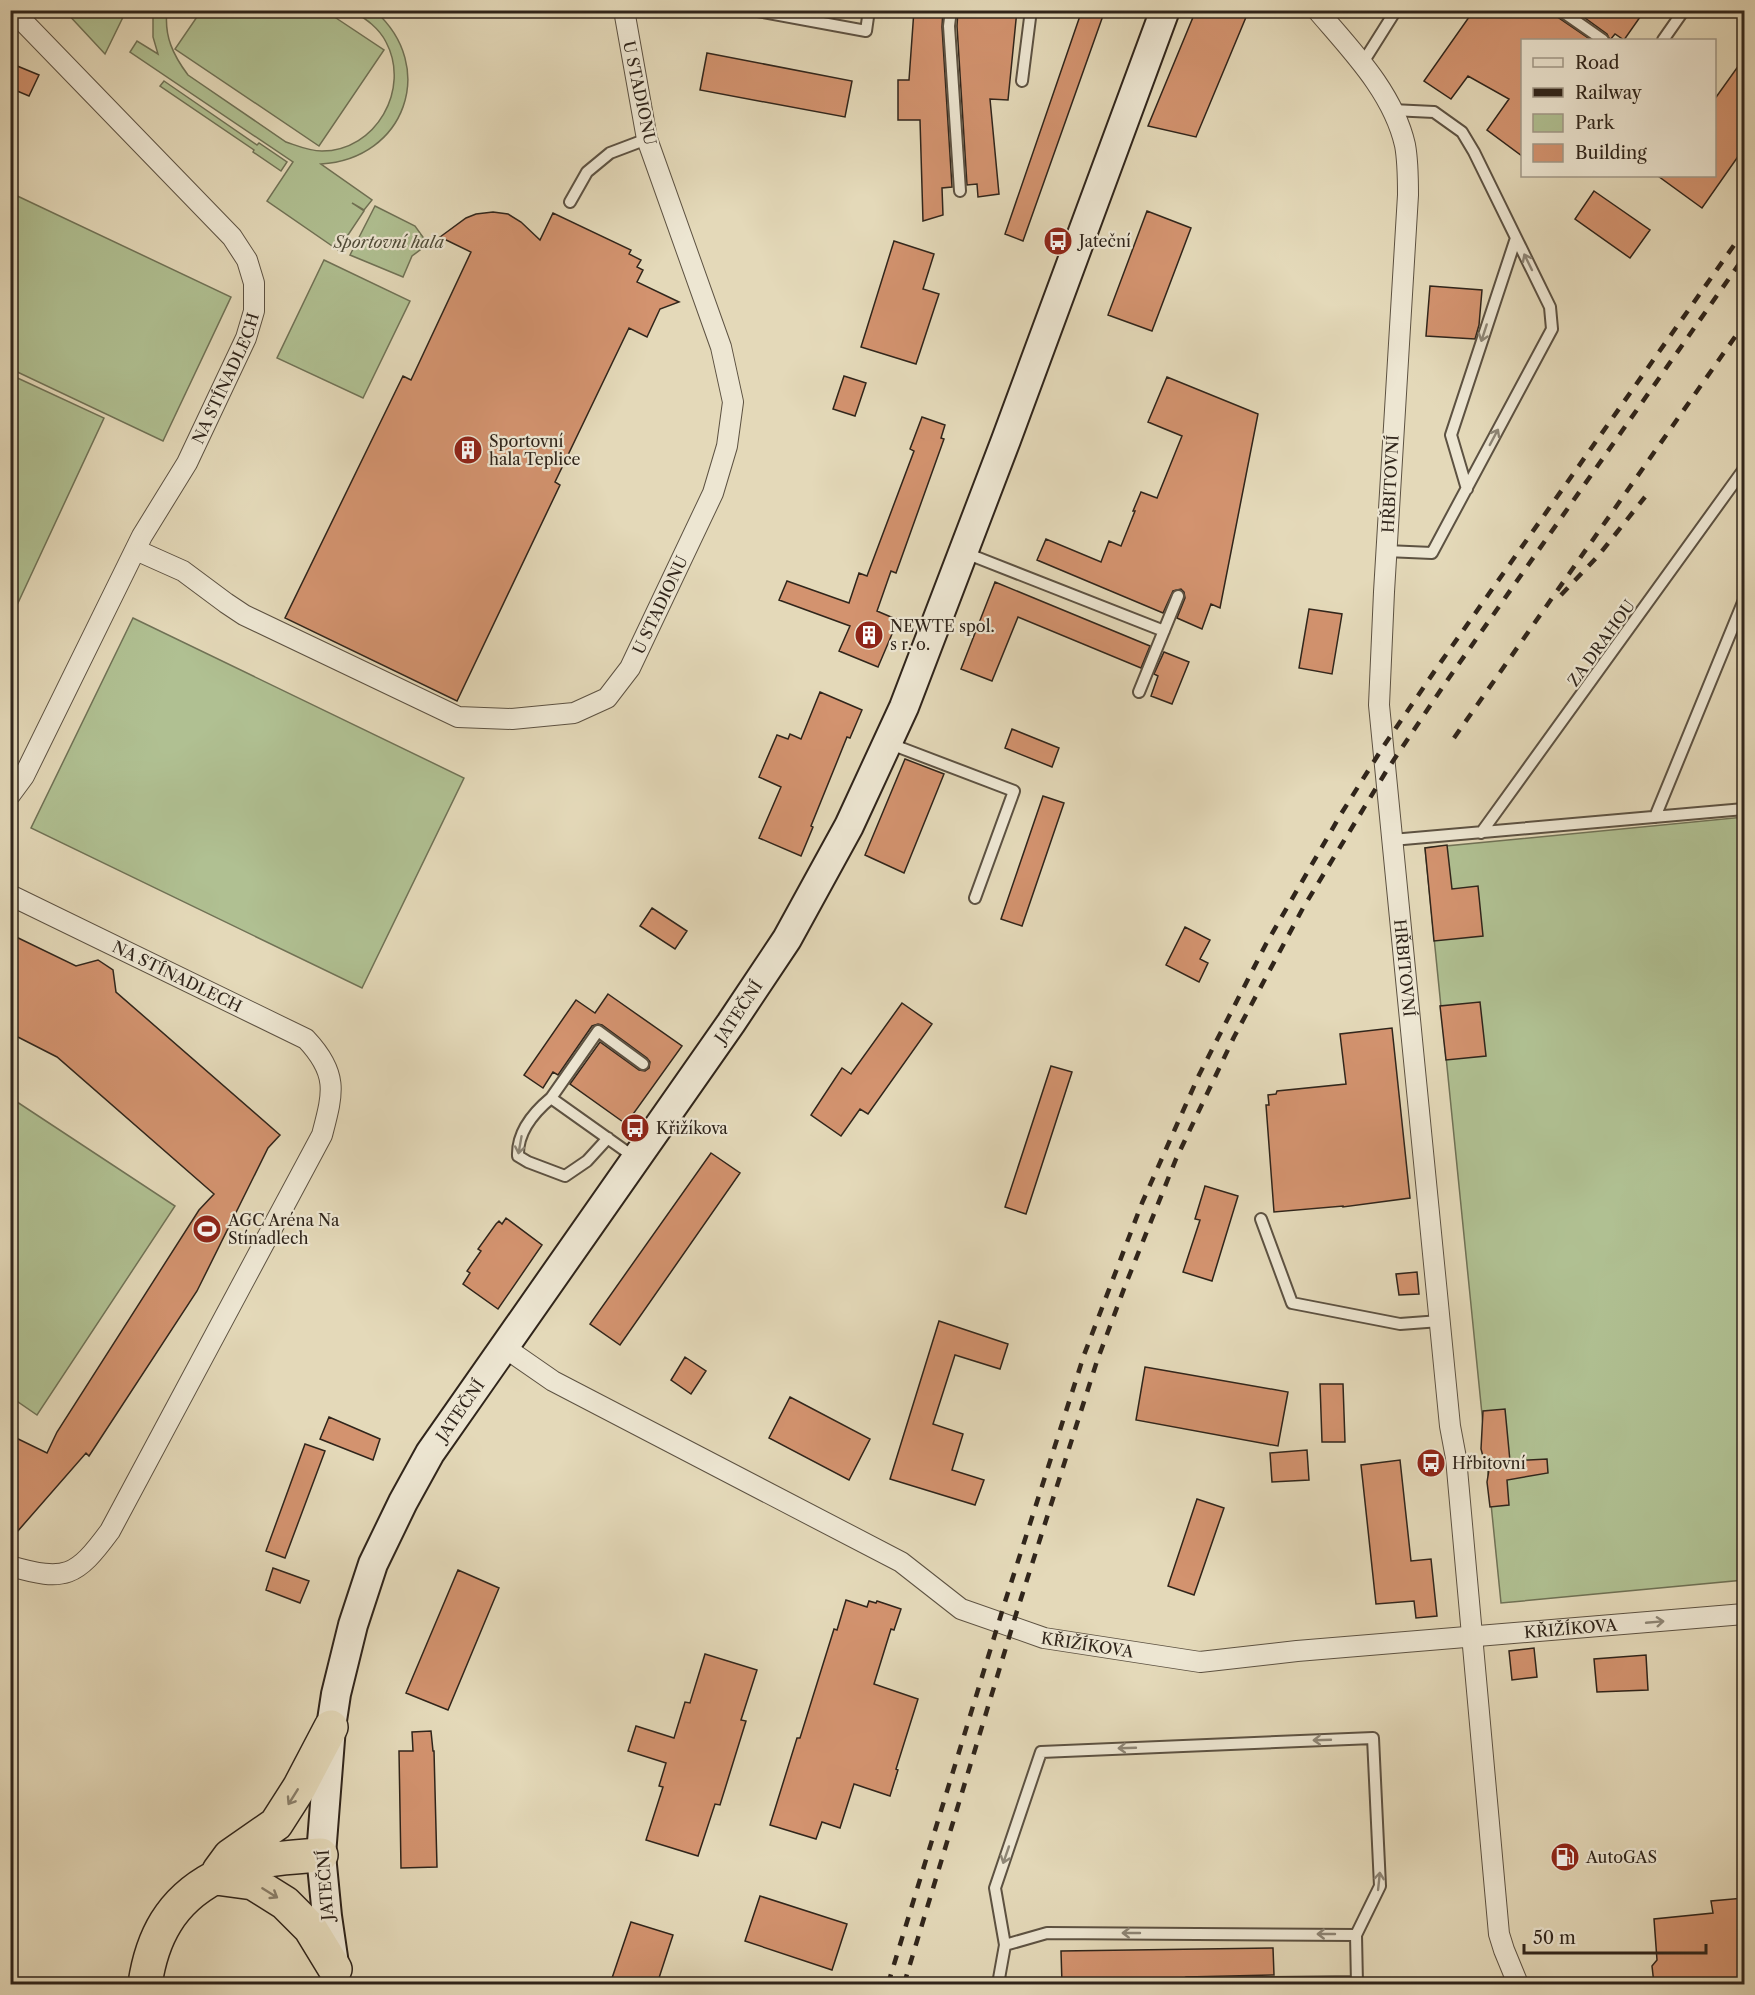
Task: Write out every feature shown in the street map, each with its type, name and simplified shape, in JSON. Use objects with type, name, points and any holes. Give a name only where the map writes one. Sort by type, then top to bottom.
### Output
[{"type":"highway","points":[[214,1877],[230,1856],[276,1824],[299,1788],[331,1727]]},
{"type":"highway","points":[[145,1984],[152,1951],[165,1921],[183,1898],[214,1877],[233,1868],[280,1859],[321,1855]]},
{"type":"highway","points":[[214,1877],[253,1883],[285,1903],[310,1928],[337,1977]]},
{"type":"main road","name":"JATEČNÍ","points":[[337,1977],[327,1916],[321,1855],[331,1727],[353,1625],[373,1564],[430,1453],[731,1023],[787,939],[849,826],[904,706],[1165,10]]},
{"type":"street","name":"NA STÍNADLECH","points":[[10,795],[24,776],[152,519],[187,464],[246,338],[254,311],[254,283],[247,260],[232,237],[12,10]]},
{"type":"street","name":"U STADIONU","points":[[136,550],[183,571],[226,603],[251,618],[458,717],[489,720],[574,713],[607,698],[630,668],[714,493],[727,446],[733,402],[722,347],[647,139],[624,10]]},
{"type":"street","name":"HŘBITOVNÍ","points":[[1317,10],[1362,64],[1392,110],[1405,144],[1408,195],[1379,687],[1499,1934],[1518,1984]]},
{"type":"street","name":"NA STÍNADLECH","points":[[10,895],[306,1039],[320,1054],[328,1073],[332,1099],[322,1135],[110,1531],[91,1558],[72,1570],[54,1575],[10,1566]]},
{"type":"street","name":"KŘIŽÍKOVA","points":[[504,1347],[553,1381],[901,1562],[961,1609],[1044,1638],[1200,1662],[1297,1651],[1744,1614]]},
{"type":"lane","points":[[752,10],[866,31],[870,10]]},
{"type":"lane","points":[[951,10],[949,26],[960,191]]},
{"type":"lane","points":[[1022,81],[1031,10]]},
{"type":"lane","points":[[1362,64],[1396,10]]},
{"type":"lane","points":[[1560,10],[1602,39]]},
{"type":"lane","points":[[1664,39],[1684,10]]},
{"type":"lane","points":[[1386,550],[1432,553],[1552,329],[1550,307],[1462,132],[1434,112],[1392,110]]},
{"type":"lane","points":[[570,202],[586,172],[610,153],[647,139]]},
{"type":"lane","points":[[1467,489],[1451,435],[1516,238]]},
{"type":"lane","name":"ZA DRAHOU","points":[[1481,833],[1744,469]]},
{"type":"lane","points":[[963,552],[1164,631]]},
{"type":"lane","points":[[1139,692],[1178,596]]},
{"type":"lane","points":[[1655,817],[1744,600]]},
{"type":"lane","points":[[887,743],[1014,791],[975,898]]},
{"type":"lane","points":[[1392,840],[1744,809]]},
{"type":"lane","points":[[608,1138],[587,1161],[565,1176],[518,1156],[517,1144],[528,1122],[535,1112],[551,1098],[598,1031],[643,1064]]},
{"type":"lane","points":[[551,1098],[636,1159]]},
{"type":"lane","points":[[1261,1219],[1292,1303],[1400,1324],[1440,1322]]},
{"type":"lane","points":[[998,1984],[1005,1945],[995,1888],[1041,1752],[1373,1738],[1380,1886],[1356,1935],[1357,1983],[1186,1984]]},
{"type":"lane","points":[[1005,1945],[1047,1933],[1356,1935]]},
{"type":"green space","points":[[324,10],[384,50],[319,146],[175,49],[201,11]]},
{"type":"green space","points":[[65,11],[126,11],[105,54]]},
{"type":"green space","points":[[153,11],[167,11],[168,37],[178,60],[188,75],[286,142],[317,151],[341,148],[358,141],[373,129],[384,114],[391,97],[394,79],[393,60],[386,42],[376,28],[353,11],[375,11],[394,33],[405,58],[408,83],[403,107],[392,128],[374,146],[350,158],[321,164],[372,200],[364,210],[352,203],[364,211],[338,250],[267,201],[293,162],[130,52],[137,41],[158,54],[153,37]]},
{"type":"green space","points":[[164,81],[257,145],[259,143],[287,162],[281,171],[160,86]]},
{"type":"green space","points":[[11,193],[231,297],[163,441],[11,369]]},
{"type":"green space","name":"Sportovní hala","points":[[375,206],[415,226],[428,244],[412,256],[403,277],[350,255]]},
{"type":"green space","points":[[324,260],[410,301],[363,398],[277,358]]},
{"type":"green space","points":[[11,375],[104,418],[11,618]]},
{"type":"green space","points":[[133,618],[464,778],[362,988],[31,828]]},
{"type":"green space","points":[[1744,817],[1744,1580],[1501,1603],[1425,848]]},
{"type":"green space","points":[[11,1098],[175,1206],[37,1415],[11,1397]]},
{"type":"building","points":[[914,10],[943,10],[942,27],[952,187],[942,188],[943,215],[923,221],[920,120],[898,120],[898,80],[909,80]]},
{"type":"building","points":[[958,10],[1017,10],[1008,100],[990,99],[999,194],[978,197],[977,184],[967,185],[957,26]]},
{"type":"building","points":[[1082,10],[1105,10],[1023,241],[1005,234]]},
{"type":"building","points":[[1196,10],[1249,10],[1196,137],[1148,126]]},
{"type":"building","points":[[1474,10],[1553,10],[1556,16],[1590,39],[1521,39],[1521,155],[1487,130],[1509,99],[1468,76],[1451,99],[1424,81]]},
{"type":"building","points":[[1574,10],[1645,10],[1625,39],[1615,34],[1610,39],[1607,34]]},
{"type":"building","points":[[707,53],[852,81],[845,117],[700,90]]},
{"type":"building","points":[[1744,58],[1744,148],[1702,208],[1659,177],[1716,177],[1716,97]]},
{"type":"building","points":[[10,63],[39,75],[29,96],[10,88]]},
{"type":"building","points":[[1594,191],[1650,230],[1630,258],[1575,219]]},
{"type":"building","points":[[1147,211],[1191,228],[1152,331],[1108,315]]},
{"type":"building","name":"Sportovní hala Teplice","points":[[493,212],[508,214],[521,222],[540,240],[553,213],[631,250],[629,254],[641,260],[637,267],[643,270],[637,282],[679,302],[660,309],[647,337],[629,328],[555,482],[560,485],[457,701],[285,618],[403,376],[411,380],[471,252],[440,237],[466,218]]},
{"type":"building","points":[[894,241],[934,254],[923,289],[939,294],[916,364],[861,347]]},
{"type":"building","points":[[1430,286],[1482,290],[1479,325],[1475,339],[1426,336]]},
{"type":"building","points":[[844,376],[866,383],[855,416],[833,409]]},
{"type":"building","points":[[1167,377],[1258,414],[1220,608],[1211,604],[1202,629],[1177,618],[1185,598],[1181,589],[1173,591],[1163,613],[1037,560],[1046,539],[1101,562],[1109,541],[1121,546],[1141,492],[1157,498],[1182,436],[1148,422]]},
{"type":"building","points":[[922,417],[945,425],[941,438],[944,439],[896,573],[891,571],[877,611],[898,620],[878,667],[839,651],[850,626],[779,600],[787,581],[849,603],[859,573],[867,576],[914,451],[910,449]]},
{"type":"building","points":[[995,582],[1150,646],[1141,668],[1018,617],[992,681],[961,669]]},
{"type":"building","points":[[1309,609],[1342,614],[1332,674],[1299,668]]},
{"type":"building","points":[[1164,652],[1189,662],[1172,704],[1151,696],[1158,676],[1154,674]]},
{"type":"building","points":[[820,692],[862,710],[850,738],[847,737],[801,856],[759,838],[781,787],[759,777],[777,735],[788,739],[790,734],[801,739]]},
{"type":"building","points":[[1012,729],[1059,748],[1052,767],[1005,748]]},
{"type":"building","points":[[905,759],[944,774],[904,873],[865,855]]},
{"type":"building","points":[[1043,796],[1064,803],[1022,926],[1001,919]]},
{"type":"building","points":[[1447,845],[1452,889],[1478,886],[1483,936],[1434,941],[1425,848]]},
{"type":"building","points":[[652,908],[687,931],[675,949],[640,926]]},
{"type":"building","points":[[1185,927],[1210,940],[1200,959],[1208,963],[1199,982],[1166,965]]},
{"type":"building","name":"AGC Aréna Na Stínadlech","points":[[10,934],[76,966],[98,960],[113,970],[116,992],[280,1135],[268,1148],[197,1291],[89,1456],[86,1453],[10,1540],[10,1435],[47,1453],[57,1432],[199,1210],[214,1194],[57,1057],[10,1033]]},
{"type":"building","points":[[608,994],[682,1046],[626,1124],[570,1084],[600,1042],[639,1070],[645,1071],[649,1068],[650,1062],[647,1058],[602,1025],[592,1026],[558,1075],[553,1072],[543,1088],[524,1075],[576,1000],[595,1013]]},
{"type":"building","points":[[1480,1002],[1486,1056],[1446,1060],[1440,1006]]},
{"type":"building","points":[[902,1003],[932,1024],[868,1114],[860,1109],[841,1136],[811,1115],[842,1068],[851,1074]]},
{"type":"building","points":[[1392,1028],[1410,1198],[1343,1207],[1274,1212],[1266,1105],[1269,1105],[1268,1095],[1276,1094],[1277,1091],[1346,1084],[1340,1034]]},
{"type":"building","points":[[1051,1066],[1072,1072],[1026,1214],[1005,1207]]},
{"type":"building","points":[[711,1153],[740,1173],[620,1345],[590,1324]]},
{"type":"building","points":[[1205,1186],[1238,1196],[1212,1281],[1183,1272],[1200,1220],[1195,1219]]},
{"type":"building","points":[[506,1218],[542,1245],[498,1309],[463,1284],[470,1273],[467,1271],[481,1251],[478,1249],[496,1224],[499,1221],[502,1224]]},
{"type":"building","points":[[1417,1272],[1419,1294],[1399,1295],[1396,1274]]},
{"type":"building","points":[[939,1321],[1008,1344],[1000,1369],[955,1355],[933,1424],[963,1434],[952,1470],[984,1480],[975,1505],[890,1479]]},
{"type":"building","points":[[685,1357],[706,1371],[691,1394],[671,1380]]},
{"type":"building","points":[[1145,1367],[1288,1392],[1278,1446],[1136,1420]]},
{"type":"building","points":[[1320,1384],[1343,1384],[1345,1442],[1322,1442]]},
{"type":"building","points":[[790,1397],[870,1439],[849,1480],[769,1438]]},
{"type":"building","points":[[1505,1409],[1510,1461],[1547,1459],[1548,1473],[1507,1480],[1509,1505],[1490,1507],[1487,1482],[1490,1464],[1485,1464],[1481,1449],[1483,1411]]},
{"type":"building","points":[[329,1417],[380,1439],[373,1460],[320,1439]]},
{"type":"building","points":[[305,1444],[325,1451],[285,1558],[266,1551]]},
{"type":"building","points":[[1307,1450],[1309,1480],[1272,1482],[1270,1453]]},
{"type":"building","points":[[1400,1460],[1411,1561],[1431,1559],[1437,1616],[1416,1618],[1414,1601],[1376,1604],[1361,1465]]},
{"type":"building","points":[[1197,1499],[1224,1508],[1194,1595],[1168,1586]]},
{"type":"building","points":[[273,1568],[309,1581],[300,1603],[266,1590]]},
{"type":"building","points":[[458,1570],[499,1588],[448,1710],[406,1693]]},
{"type":"building","points":[[846,1600],[867,1607],[869,1601],[876,1603],[877,1601],[901,1609],[894,1630],[891,1629],[874,1684],[918,1699],[890,1796],[854,1784],[840,1828],[822,1822],[816,1839],[770,1825],[797,1738],[800,1738],[834,1629],[837,1630]]},
{"type":"building","points":[[1534,1648],[1537,1677],[1512,1680],[1509,1651]]},
{"type":"building","points":[[705,1654],[757,1670],[741,1720],[746,1721],[720,1805],[715,1804],[698,1856],[646,1840],[663,1787],[659,1786],[666,1763],[628,1751],[636,1726],[674,1738],[685,1702],[690,1703]]},
{"type":"building","points":[[1646,1655],[1648,1690],[1597,1692],[1594,1659]]},
{"type":"building","points":[[431,1731],[434,1751],[437,1867],[401,1868],[399,1751],[413,1751],[412,1732]]},
{"type":"building","points":[[760,1896],[847,1924],[832,1970],[745,1941]]},
{"type":"building","points":[[1744,1898],[1744,1979],[1695,1984],[1654,1984],[1652,1966],[1657,1960],[1654,1919],[1713,1913],[1711,1901]]},
{"type":"building","points":[[631,1922],[673,1935],[657,1984],[610,1984]]},
{"type":"building","points":[[1273,1948],[1274,1975],[1186,1977],[1180,1980],[1179,1984],[1062,1984],[1061,1951]]},
{"type":"railway","points":[[888,1984],[1004,1605],[1084,1355],[1142,1203],[1199,1075],[1266,944],[1341,814],[1383,747],[1744,231]]},
{"type":"railway","points":[[904,1984],[1017,1611],[1097,1361],[1176,1159],[1234,1037],[1303,908],[1387,770],[1744,257]]},
{"type":"railway","points":[[1454,738],[1744,324]]},
{"type":"railway","points":[[1561,595],[1598,556],[1645,497]]},
{"type":"place","name":"Jateční","points":[[1058,241]]},
{"type":"place","name":"Sportovní hala Teplice","points":[[468,450]]},
{"type":"place","name":"NEWTE spol. s r. o.","points":[[869,635]]},
{"type":"place","name":"Křižíkova","points":[[635,1128]]},
{"type":"place","name":"AGC Aréna Na Stínadlech","points":[[207,1229]]},
{"type":"place","name":"Hřbitovní","points":[[1431,1463]]},
{"type":"place","name":"AutoGAS","points":[[1565,1857]]}]
